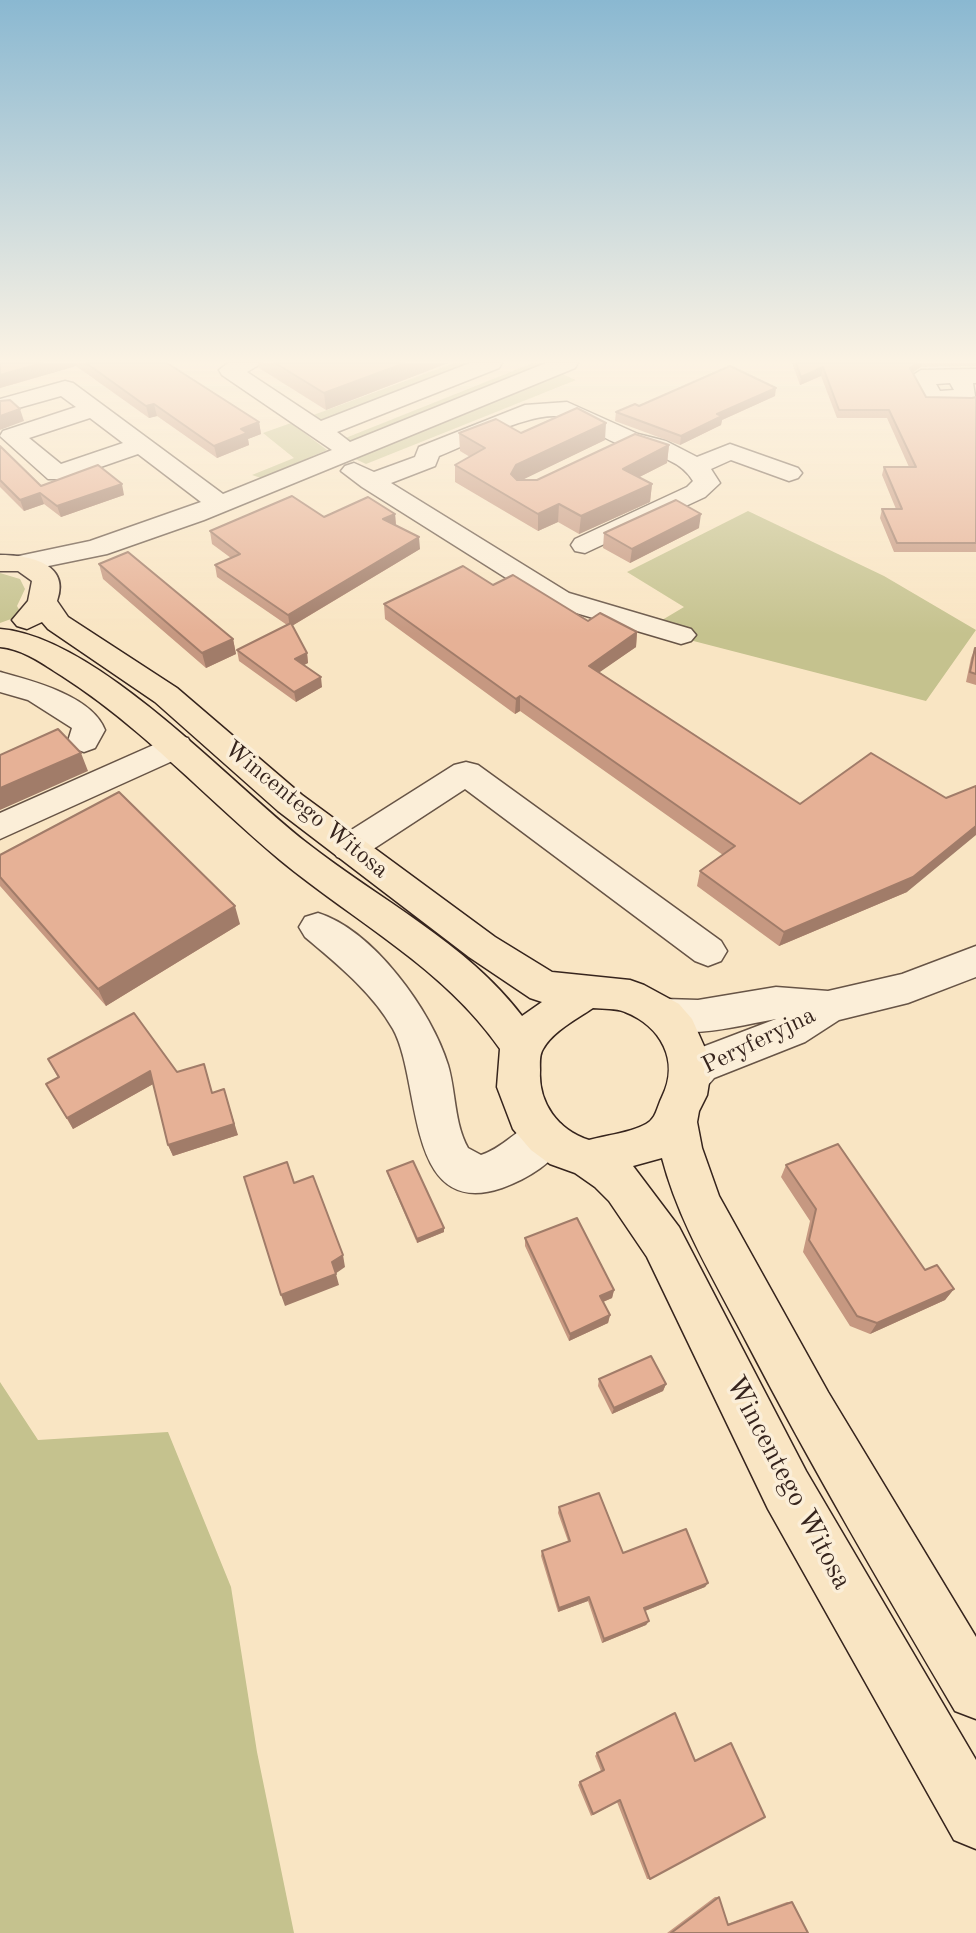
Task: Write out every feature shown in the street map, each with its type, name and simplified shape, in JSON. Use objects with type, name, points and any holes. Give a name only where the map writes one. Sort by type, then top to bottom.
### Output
[{"type":"main road","name":"Wincentego Witosa","points":[[9,561],[41,572],[45,592],[58,623],[166,695],[290,803],[349,848],[482,947],[544,987],[584,993]]},
{"type":"main road","points":[[0,635],[24,623],[37,612],[45,592]]},
{"type":"main road","name":"Wincentego Witosa","points":[[0,635],[19,640],[80,673],[122,701],[292,850],[482,997],[509,1026],[521,1046]]},
{"type":"main road","points":[[605,992],[630,996],[665,1015],[678,1031],[688,1051],[683,1099],[661,1139],[589,1159],[565,1151],[546,1137],[528,1116],[518,1087],[521,1046],[538,1026],[584,993],[605,992]]},
{"type":"main road","name":"Wincentego Witosa","points":[[683,1099],[685,1166],[712,1229],[831,1452],[976,1690]]},
{"type":"main road","name":"Wincentego Witosa","points":[[589,1159],[611,1173],[625,1187],[663,1242],[787,1490],[976,1818]]},
{"type":"street","points":[[32,453],[57,474],[117,453]]},
{"type":"street","points":[[152,453],[220,504]]},
{"type":"street","points":[[341,453],[371,482],[559,599],[681,635]]},
{"type":"street","points":[[9,561],[97,548],[220,504],[341,453]]},
{"type":"street","points":[[371,482],[426,461],[428,453]]},
{"type":"street","points":[[600,457],[607,453]]},
{"type":"street","points":[[585,545],[696,492],[707,483],[697,466],[671,453]]},
{"type":"street","points":[[697,466],[725,453]]},
{"type":"street","points":[[736,453],[789,473]]},
{"type":"street","points":[[45,592],[157,527]]},
{"type":"street","points":[[0,682],[39,693],[86,722],[89,730],[84,741]]},
{"type":"street","points":[[0,827],[176,746]]},
{"type":"street","points":[[349,848],[466,774],[708,951]]},
{"type":"street","points":[[317,927],[372,971],[410,1023],[429,1070],[446,1155],[457,1167],[471,1173],[503,1168],[546,1137]]},
{"type":"street","name":"Peryferyjna","points":[[665,1015],[698,1016],[776,1003],[828,1007],[908,988],[976,961]]},
{"type":"street","name":"Peryferyjna","points":[[683,1099],[699,1066],[791,1030],[828,1007]]},
{"type":"shaded area","points":[[288,453],[319,453],[261,478],[252,475],[294,458]]},
{"type":"shaded area","points":[[361,453],[393,453],[366,464],[351,457]]},
{"type":"shaded area","points":[[748,511],[884,576],[976,630],[926,701],[647,629],[684,607],[627,572]]},
{"type":"shaded area","points":[[0,573],[20,579],[25,589],[17,606],[22,615],[0,623]]},
{"type":"shaded area","points":[[0,1382],[38,1440],[168,1432],[231,1587],[257,1752],[294,1933],[0,1933]]},
{"type":"building","points":[[0,453],[7,453],[41,486],[98,465],[122,484],[57,506],[40,493],[20,500],[0,480]]},
{"type":"building","points":[[476,453],[541,453],[516,465],[511,474],[517,480],[537,480],[594,453],[653,453],[623,469],[652,484],[581,516],[559,504],[538,514],[455,465]]},
{"type":"building","points":[[909,453],[976,453],[976,543],[897,543],[882,509],[902,509],[884,467],[916,467]]},
{"type":"building","points":[[292,496],[324,517],[368,497],[395,514],[383,519],[419,537],[288,615],[215,565],[240,554],[210,531]]},
{"type":"building","points":[[676,500],[701,514],[632,549],[604,533]]},
{"type":"building","points":[[128,552],[233,639],[202,653],[99,564]]},
{"type":"building","points":[[463,566],[493,585],[513,575],[588,621],[600,613],[637,632],[589,666],[800,804],[871,753],[946,798],[976,786],[976,826],[913,877],[784,932],[700,871],[735,846],[520,696],[516,699],[384,604]]},
{"type":"building","points":[[291,623],[307,653],[295,659],[321,677],[294,692],[237,650]]},
{"type":"building","points":[[976,648],[976,674],[970,672]]},
{"type":"building","points":[[58,729],[81,753],[0,788],[0,755]]},
{"type":"building","points":[[119,792],[235,906],[98,989],[0,877],[0,855]]},
{"type":"building","points":[[134,1013],[177,1072],[204,1064],[212,1093],[224,1089],[234,1124],[168,1145],[150,1071],[67,1118],[46,1084],[59,1077],[48,1059]]},
{"type":"building","points":[[838,1144],[925,1270],[937,1265],[954,1289],[877,1323],[857,1316],[809,1240],[816,1209],[786,1165]]},
{"type":"building","points":[[413,1161],[444,1228],[417,1239],[387,1171]]},
{"type":"building","points":[[287,1162],[294,1183],[313,1176],[343,1255],[332,1262],[336,1274],[281,1295],[244,1177]]},
{"type":"building","points":[[577,1218],[614,1290],[600,1296],[610,1315],[570,1334],[525,1238]]},
{"type":"building","points":[[651,1356],[666,1384],[614,1408],[599,1379]]},
{"type":"building","points":[[599,1493],[623,1553],[686,1529],[708,1583],[644,1608],[649,1621],[604,1639],[589,1597],[559,1608],[542,1551],[570,1541],[559,1507]]},
{"type":"building","points":[[675,1713],[695,1761],[731,1743],[765,1817],[650,1879],[620,1800],[593,1814],[580,1782],[604,1770],[597,1753]]},
{"type":"building","points":[[719,1897],[728,1925],[792,1902],[808,1933],[671,1933]]}]
